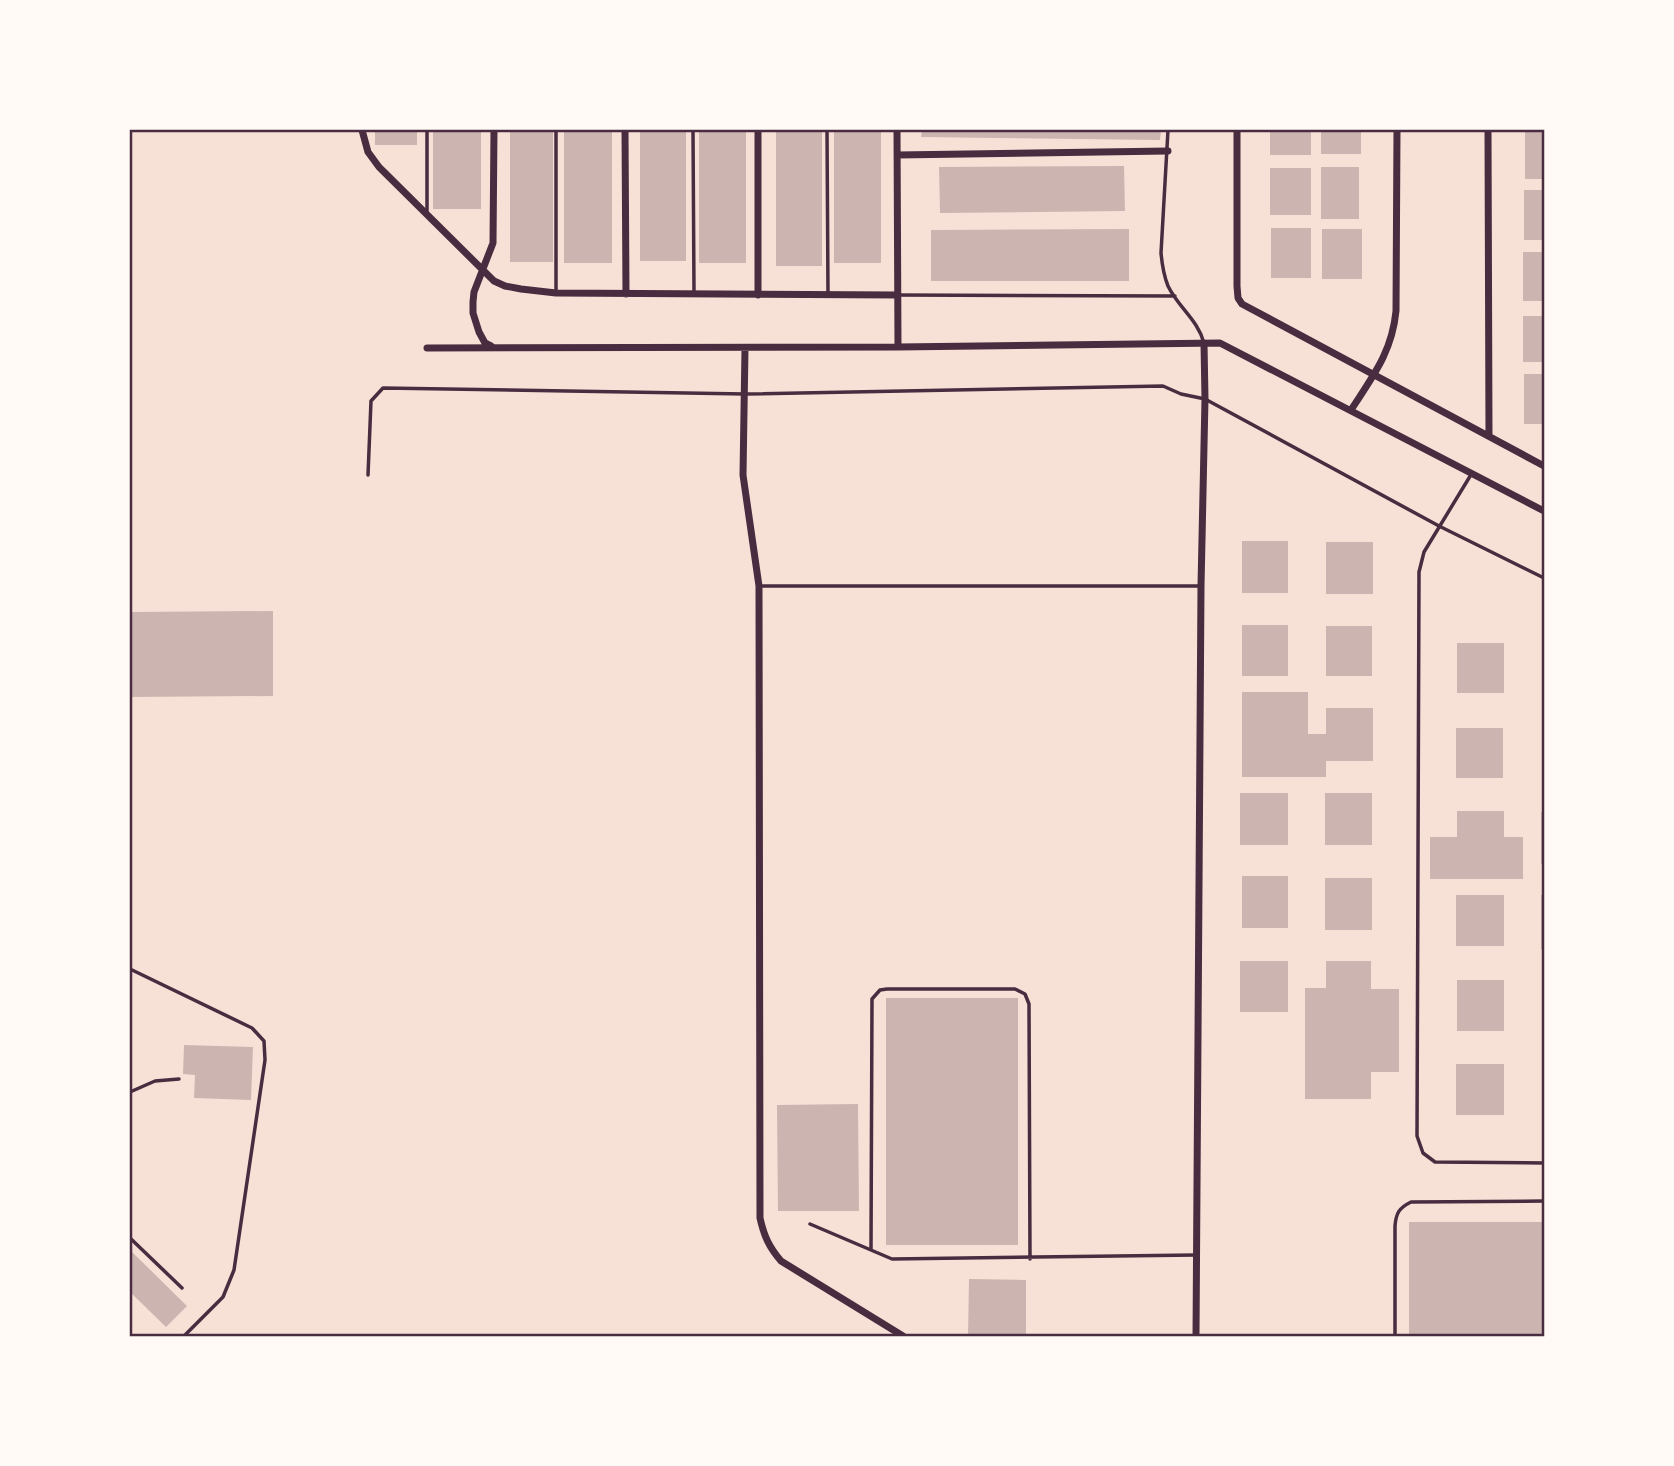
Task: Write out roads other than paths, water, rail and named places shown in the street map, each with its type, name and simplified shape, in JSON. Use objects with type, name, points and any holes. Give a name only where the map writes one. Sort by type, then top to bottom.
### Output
[{"type":"street","points":[[362,130],[368,152],[379,167],[482,270],[494,281],[505,286],[556,293],[897,295]]},
{"type":"street","points":[[493,348],[485,342],[473,313],[474,292],[493,243],[494,130]]},
{"type":"street","points":[[625,130],[626,294]]},
{"type":"street","points":[[758,130],[758,295]]},
{"type":"street","points":[[897,130],[898,347]]},
{"type":"street","points":[[1237,130],[1237,286],[1238,298],[1242,304],[1545,466]]},
{"type":"street","points":[[1351,410],[1386,354],[1394,333],[1397,130]]},
{"type":"street","points":[[1488,130],[1489,436]]},
{"type":"street","points":[[897,155],[1168,150]]},
{"type":"street","points":[[1196,1336],[1204,343]]},
{"type":"street","points":[[427,348],[1224,344],[1545,511]]},
{"type":"street","points":[[745,348],[743,475],[759,586],[762,1227],[771,1249],[780,1261],[903,1336]]},
{"type":"lane","points":[[427,215],[428,130]]},
{"type":"lane","points":[[556,130],[556,293]]},
{"type":"lane","points":[[693,130],[694,295]]},
{"type":"lane","points":[[827,130],[828,295]]},
{"type":"lane","points":[[1168,130],[1161,253],[1163,271],[1169,287],[1198,327],[1204,343]]},
{"type":"lane","points":[[897,295],[1175,296]]},
{"type":"lane","points":[[368,475],[371,401],[383,388],[745,394],[1163,386],[1205,400],[1439,526],[1545,578]]},
{"type":"lane","points":[[1472,473],[1424,552],[1419,572],[1417,1136],[1419,1146],[1428,1159],[1443,1164],[1545,1163]]},
{"type":"lane","points":[[759,586],[1201,586]]},
{"type":"lane","points":[[130,969],[252,1028],[264,1041],[265,1060],[234,1270],[223,1297],[184,1336]]},
{"type":"lane","points":[[871,1250],[872,999],[880,990],[887,989],[1014,989],[1025,993],[1030,1004],[1030,1259]]},
{"type":"lane","points":[[130,1092],[155,1081],[179,1079]]},
{"type":"lane","points":[[1395,1336],[1395,1226],[1396,1215],[1402,1207],[1411,1202],[1545,1202]]},
{"type":"lane","points":[[810,1224],[892,1259],[1196,1255]]},
{"type":"lane","points":[[130,1238],[182,1288]]}]
